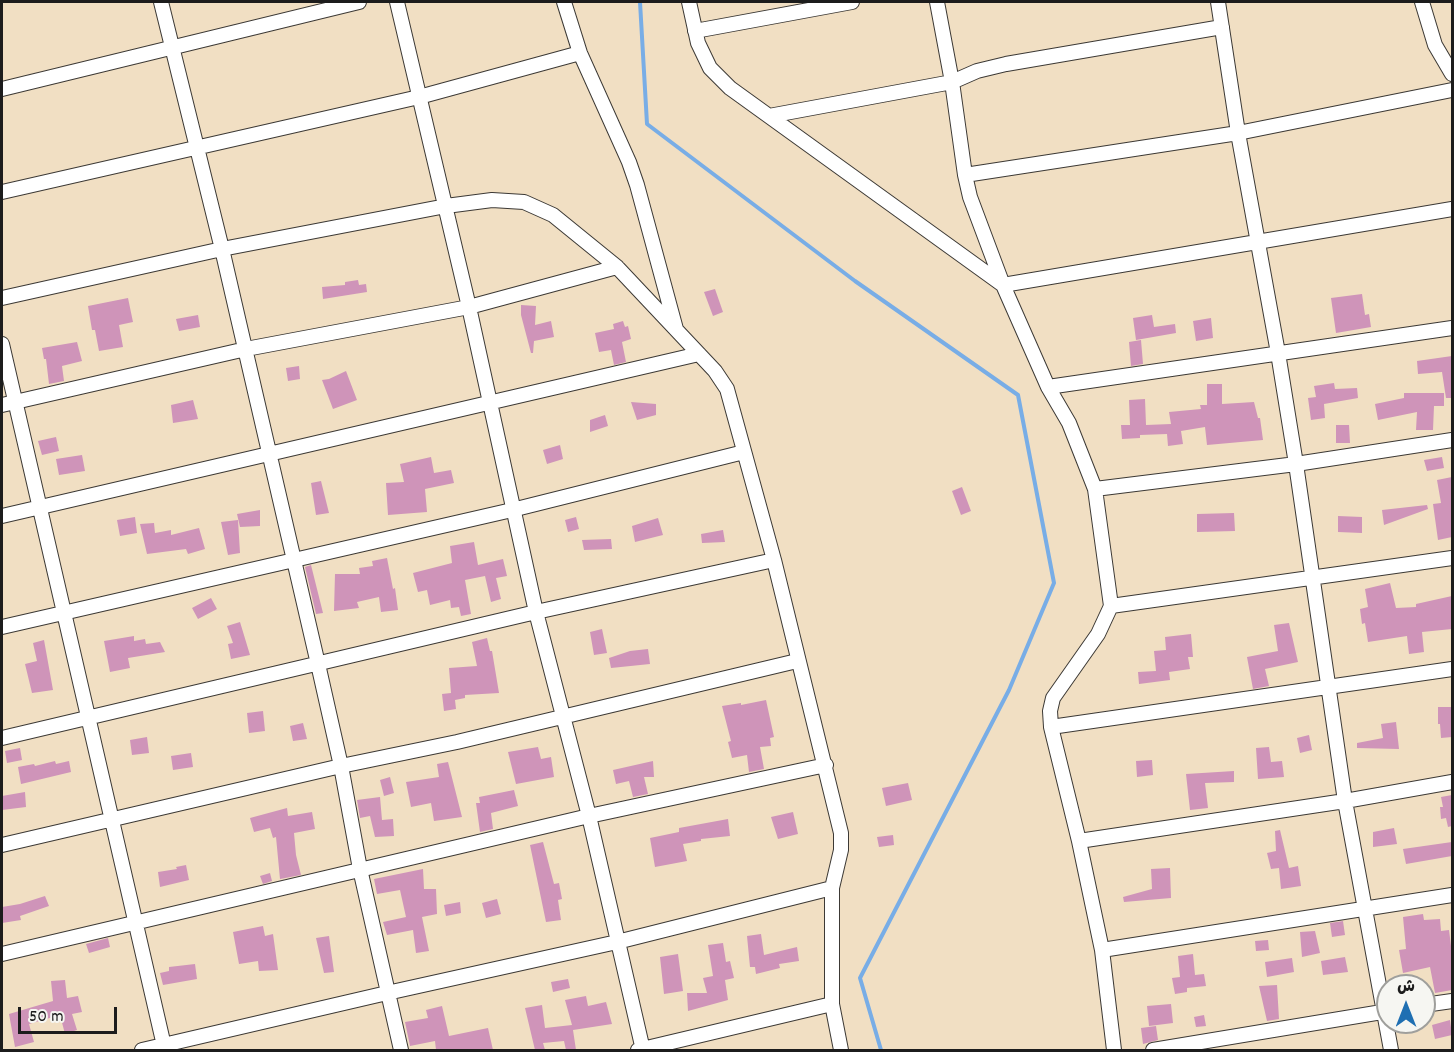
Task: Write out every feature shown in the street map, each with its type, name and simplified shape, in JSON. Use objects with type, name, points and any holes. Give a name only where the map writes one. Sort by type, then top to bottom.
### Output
[{"type":"street","points":[[161,2],[246,349],[341,766],[360,869],[401,1050]]},
{"type":"street","points":[[2,89],[359,2]]},
{"type":"street","points":[[397,2],[469,307],[512,510],[562,718],[589,816],[641,1050],[832,1004]]},
{"type":"street","points":[[564,2],[580,53],[637,185],[676,331]]},
{"type":"street","points":[[689,2],[698,43],[710,68],[730,88],[1003,285],[1452,209]]},
{"type":"street","points":[[695,31],[852,2]]},
{"type":"street","points":[[937,2],[970,197],[1003,285],[1048,387],[1069,423],[1095,489],[1111,606],[1098,634],[1053,698],[1050,711],[1051,727],[1080,841],[1102,950],[1114,1050]]},
{"type":"street","points":[[1218,2],[1256,243],[1278,353],[1296,464],[1345,801],[1378,974]]},
{"type":"street","points":[[1422,2],[1435,45],[1452,74]]},
{"type":"street","points":[[769,116],[952,82],[977,71],[1006,64],[1222,27]]},
{"type":"street","points":[[2,192],[419,97],[580,53]]},
{"type":"street","points":[[965,175],[1238,133],[1452,90]]},
{"type":"street","points":[[2,298],[222,249],[446,206],[492,200],[524,202],[553,215],[617,267],[715,371],[727,389],[774,560],[841,833],[841,850],[832,888],[832,1004],[842,1050]]},
{"type":"street","points":[[8,404],[246,349],[469,307],[617,267]]},
{"type":"street","points":[[1048,387],[1452,328]]},
{"type":"street","points":[[2,344],[8,404],[39,507],[164,1048]]},
{"type":"street","points":[[2,516],[699,354]]},
{"type":"street","points":[[1095,489],[1296,464],[1452,440]]},
{"type":"street","points":[[2,627],[512,510],[744,452]]},
{"type":"street","points":[[1111,606],[1452,558]]},
{"type":"street","points":[[2,738],[536,612],[774,560]]},
{"type":"street","points":[[2,845],[341,766],[562,718],[797,661]]},
{"type":"street","points":[[1051,727],[1452,669]]},
{"type":"street","points":[[2,954],[589,816],[826,765]]},
{"type":"street","points":[[1080,841],[1345,801],[1452,782]]},
{"type":"street","points":[[142,1050],[164,1048],[387,993],[617,942],[832,888]]},
{"type":"street","points":[[1102,950],[1452,895]]},
{"type":"street","points":[[1436,1003],[1452,1001]]},
{"type":"street","points":[[1153,1050],[1376,1014]]},
{"type":"street","points":[[1389,1034],[1391,1050]]},
{"type":"building","points":[[358,280],[359,285],[366,284],[367,292],[323,299],[322,287],[345,285],[345,282]]},
{"type":"building","points":[[715,289],[723,312],[713,316],[704,292]]},
{"type":"building","points":[[1362,294],[1365,315],[1369,314],[1371,327],[1336,333],[1331,298]]},
{"type":"building","points":[[128,298],[133,322],[119,325],[123,347],[99,351],[95,330],[92,330],[88,306]]},
{"type":"building","points":[[521,305],[536,306],[535,325],[551,321],[554,337],[534,341],[533,353],[531,353],[521,315]]},
{"type":"building","points":[[198,315],[200,327],[179,331],[176,319]]},
{"type":"building","points":[[1152,315],[1154,327],[1175,324],[1176,333],[1136,340],[1133,318]]},
{"type":"building","points":[[1211,318],[1213,338],[1196,341],[1193,321]]},
{"type":"building","points":[[623,321],[625,327],[628,326],[631,339],[622,342],[626,362],[614,365],[611,350],[599,352],[595,333],[614,329],[613,324]]},
{"type":"building","points":[[1141,340],[1143,364],[1131,366],[1129,342]]},
{"type":"building","points":[[77,342],[82,361],[62,366],[64,381],[49,384],[46,359],[44,359],[42,348]]},
{"type":"building","points":[[1452,356],[1452,398],[1446,398],[1442,372],[1418,374],[1417,361]]},
{"type":"building","points":[[299,366],[300,379],[288,381],[286,368]]},
{"type":"building","points":[[346,371],[357,400],[333,409],[322,380]]},
{"type":"building","points":[[1334,383],[1335,389],[1357,388],[1358,398],[1324,404],[1325,418],[1311,420],[1308,398],[1316,397],[1314,386]]},
{"type":"building","points":[[1207,384],[1222,384],[1222,404],[1254,402],[1258,418],[1260,418],[1263,440],[1207,445],[1205,427],[1181,431],[1183,444],[1168,446],[1167,434],[1140,435],[1140,438],[1122,439],[1121,425],[1130,425],[1129,400],[1145,399],[1146,425],[1171,424],[1169,412],[1201,409],[1200,405],[1207,405]]},
{"type":"building","points":[[1404,393],[1444,393],[1444,406],[1434,406],[1433,430],[1416,430],[1417,412],[1378,420],[1375,404],[1404,398]]},
{"type":"building","points":[[193,400],[198,419],[173,423],[171,405]]},
{"type":"building","points":[[631,402],[656,404],[656,415],[637,420]]},
{"type":"building","points":[[605,415],[608,426],[590,432],[590,420]]},
{"type":"building","points":[[1336,425],[1349,425],[1350,443],[1336,443]]},
{"type":"building","points":[[56,437],[59,451],[42,455],[38,441]]},
{"type":"building","points":[[560,445],[563,459],[547,464],[543,450]]},
{"type":"building","points":[[82,455],[85,471],[59,475],[56,459]]},
{"type":"building","points":[[431,457],[434,473],[451,470],[454,483],[425,489],[427,512],[388,515],[386,483],[404,482],[400,464]]},
{"type":"building","points":[[1442,457],[1444,468],[1427,471],[1424,460]]},
{"type":"building","points":[[1452,477],[1452,537],[1438,540],[1433,504],[1441,503],[1437,480]]},
{"type":"building","points":[[321,481],[329,513],[316,515],[311,483]]},
{"type":"building","points":[[962,487],[971,511],[961,515],[952,491]]},
{"type":"building","points":[[1427,505],[1428,509],[1384,525],[1382,510]]},
{"type":"building","points":[[260,510],[260,526],[240,527],[237,514]]},
{"type":"building","points":[[1234,513],[1235,531],[1197,532],[1197,514]]},
{"type":"building","points":[[1338,516],[1362,517],[1362,533],[1338,532]]},
{"type":"building","points":[[135,517],[137,533],[120,536],[117,520]]},
{"type":"building","points":[[576,517],[579,529],[568,532],[565,520]]},
{"type":"building","points":[[658,518],[663,535],[635,542],[632,526]]},
{"type":"building","points":[[238,520],[240,553],[228,555],[221,522]]},
{"type":"building","points":[[154,523],[155,533],[171,530],[171,535],[199,528],[205,549],[188,554],[186,549],[147,554],[140,524]]},
{"type":"building","points":[[723,530],[725,542],[702,543],[701,534]]},
{"type":"building","points":[[611,539],[612,549],[584,550],[582,540]]},
{"type":"building","points":[[474,542],[478,565],[503,559],[507,576],[496,578],[501,599],[491,602],[485,576],[465,580],[471,614],[461,616],[459,607],[451,608],[450,600],[430,605],[427,590],[418,592],[413,573],[452,563],[450,546]]},
{"type":"building","points":[[387,558],[398,610],[381,612],[379,597],[357,602],[359,608],[334,611],[335,574],[360,574],[359,568],[373,566],[372,561]]},
{"type":"building","points":[[311,565],[323,613],[316,614],[305,567]]},
{"type":"building","points":[[1390,583],[1396,608],[1416,607],[1416,604],[1452,596],[1452,629],[1422,632],[1424,652],[1409,654],[1407,636],[1368,642],[1360,609],[1368,607],[1365,589]]},
{"type":"building","points":[[211,598],[217,609],[198,619],[192,608]]},
{"type":"building","points":[[240,622],[250,655],[231,659],[228,644],[233,643],[227,626]]},
{"type":"building","points":[[1289,623],[1298,662],[1265,669],[1269,686],[1253,689],[1247,657],[1278,651],[1274,625]]},
{"type":"building","points":[[602,629],[607,653],[594,655],[590,632]]},
{"type":"building","points":[[1191,634],[1193,657],[1188,657],[1190,669],[1169,672],[1170,680],[1139,684],[1138,672],[1156,671],[1154,651],[1166,650],[1165,637]]},
{"type":"building","points":[[134,636],[134,641],[145,639],[146,644],[160,642],[165,652],[128,658],[130,668],[110,672],[104,641]]},
{"type":"building","points":[[487,638],[490,651],[492,651],[499,693],[465,695],[465,698],[455,700],[456,709],[444,711],[442,694],[451,693],[449,668],[477,666],[472,642]]},
{"type":"building","points":[[44,640],[53,690],[32,693],[25,664],[37,661],[33,643]]},
{"type":"building","points":[[648,649],[650,664],[611,668],[609,658],[630,651]]},
{"type":"building","points":[[766,700],[774,737],[770,738],[771,746],[760,747],[764,769],[749,772],[747,755],[732,758],[728,742],[731,741],[722,706]]},
{"type":"building","points":[[1438,707],[1452,707],[1452,737],[1441,738]]},
{"type":"building","points":[[263,711],[265,731],[249,733],[247,713]]},
{"type":"building","points":[[1396,722],[1399,749],[1357,748],[1357,743],[1383,738],[1381,724]]},
{"type":"building","points":[[303,723],[307,739],[293,741],[290,726]]},
{"type":"building","points":[[1309,735],[1312,750],[1300,753],[1297,738]]},
{"type":"building","points":[[147,737],[149,753],[132,755],[130,740]]},
{"type":"building","points":[[538,747],[541,759],[551,757],[554,777],[516,784],[508,752]]},
{"type":"building","points":[[1269,747],[1271,762],[1282,761],[1284,777],[1258,779],[1256,748]]},
{"type":"building","points":[[20,748],[22,760],[7,763],[5,751]]},
{"type":"building","points":[[191,753],[193,767],[173,770],[171,756]]},
{"type":"building","points":[[1152,760],[1153,775],[1137,777],[1136,761]]},
{"type":"building","points":[[55,761],[56,764],[69,761],[71,772],[21,784],[18,767]]},
{"type":"building","points":[[653,761],[654,777],[644,777],[648,794],[633,797],[629,781],[616,784],[613,770]]},
{"type":"building","points":[[448,762],[462,817],[434,821],[431,803],[411,807],[406,782],[439,777],[437,764]]},
{"type":"building","points":[[1234,771],[1234,782],[1205,783],[1208,808],[1190,810],[1186,774]]},
{"type":"building","points":[[390,777],[394,793],[384,796],[380,780]]},
{"type":"building","points":[[908,783],[912,800],[886,806],[882,788]]},
{"type":"building","points":[[514,790],[518,806],[491,813],[493,829],[480,832],[476,803],[480,803],[479,797]]},
{"type":"building","points":[[25,792],[26,807],[2,810],[2,796]]},
{"type":"building","points":[[1452,795],[1452,826],[1448,827],[1446,818],[1441,819],[1440,807],[1443,807],[1441,797]]},
{"type":"building","points":[[380,797],[382,820],[393,819],[394,836],[375,837],[370,816],[360,818],[357,800]]},
{"type":"building","points":[[287,808],[288,816],[312,812],[315,829],[294,833],[301,875],[280,879],[276,837],[273,838],[270,828],[254,832],[250,818]]},
{"type":"building","points":[[793,812],[798,834],[778,839],[771,817]]},
{"type":"building","points":[[728,819],[730,836],[701,839],[701,841],[683,844],[687,861],[655,867],[650,838],[679,832],[679,828]]},
{"type":"building","points":[[1394,828],[1397,844],[1373,847],[1373,832]]},
{"type":"building","points":[[1280,830],[1289,868],[1298,866],[1301,886],[1281,889],[1279,868],[1271,869],[1267,853],[1276,851],[1275,831]]},
{"type":"building","points":[[893,835],[894,845],[879,847],[877,837]]},
{"type":"building","points":[[543,842],[554,884],[559,883],[562,899],[558,900],[561,920],[546,922],[530,845]]},
{"type":"building","points":[[1452,842],[1452,856],[1406,864],[1403,849]]},
{"type":"building","points":[[186,865],[189,880],[160,887],[158,872]]},
{"type":"building","points":[[1170,868],[1171,898],[1124,902],[1123,897],[1152,889],[1151,869]]},
{"type":"building","points":[[423,869],[424,889],[436,889],[437,914],[422,917],[429,951],[416,953],[413,930],[387,935],[383,922],[406,917],[400,890],[377,894],[374,879]]},
{"type":"building","points":[[270,873],[272,881],[263,884],[260,876]]},
{"type":"building","points":[[45,896],[49,906],[20,916],[21,920],[2,923],[2,907]]},
{"type":"building","points":[[497,899],[501,914],[486,918],[482,903]]},
{"type":"building","points":[[460,902],[461,913],[446,916],[444,905]]},
{"type":"building","points":[[1423,914],[1424,920],[1440,919],[1441,931],[1449,930],[1452,990],[1436,993],[1436,974],[1431,974],[1430,967],[1403,973],[1399,950],[1406,949],[1403,917]]},
{"type":"building","points":[[1343,921],[1345,935],[1332,937],[1330,923]]},
{"type":"building","points":[[263,926],[265,936],[273,934],[278,970],[259,971],[258,961],[239,964],[233,932]]},
{"type":"building","points":[[1315,931],[1320,953],[1302,957],[1300,932]]},
{"type":"building","points":[[761,934],[764,955],[797,947],[799,961],[779,964],[780,968],[756,974],[755,967],[750,967],[747,936]]},
{"type":"building","points":[[329,936],[334,972],[324,973],[316,938]]},
{"type":"building","points":[[108,938],[110,947],[89,953],[86,944]]},
{"type":"building","points":[[1268,940],[1269,950],[1256,951],[1255,941]]},
{"type":"building","points":[[723,943],[726,962],[730,961],[734,978],[725,980],[728,1000],[688,1011],[687,993],[707,993],[703,978],[713,976],[708,945]]},
{"type":"building","points":[[678,954],[683,991],[664,994],[660,957]]},
{"type":"building","points":[[1193,954],[1195,975],[1204,974],[1206,986],[1187,988],[1187,992],[1175,994],[1172,978],[1180,977],[1178,956]]},
{"type":"building","points":[[1345,957],[1348,972],[1323,975],[1321,961]]},
{"type":"building","points":[[1292,958],[1294,972],[1267,977],[1265,962]]},
{"type":"building","points":[[195,964],[197,979],[163,985],[160,973],[169,971],[169,967]]},
{"type":"building","points":[[568,979],[570,988],[553,992],[551,982]]},
{"type":"building","points":[[65,980],[67,998],[78,996],[82,1012],[72,1014],[77,1030],[65,1034],[60,1015],[29,1024],[34,1042],[15,1047],[9,1014],[53,1001],[51,981]]},
{"type":"building","points":[[1277,985],[1279,1019],[1267,1021],[1259,986]]},
{"type":"building","points":[[586,996],[588,1006],[606,1002],[612,1024],[573,1030],[576,1050],[566,1050],[564,1041],[543,1043],[545,1050],[535,1050],[525,1008],[542,1005],[545,1028],[572,1025],[565,1000]]},
{"type":"building","points":[[1171,1004],[1173,1023],[1149,1026],[1147,1006]]},
{"type":"building","points":[[442,1006],[449,1036],[488,1028],[493,1050],[436,1050],[435,1041],[410,1046],[405,1022],[428,1018],[426,1010]]},
{"type":"building","points":[[1204,1015],[1206,1026],[1196,1027],[1194,1017]]},
{"type":"building","points":[[1450,1020],[1452,1035],[1435,1039],[1436,1024]]},
{"type":"building","points":[[1156,1026],[1158,1040],[1143,1044],[1141,1028]]},
{"type":"waterway","points":[[640,2],[647,124],[855,281],[1018,395],[1054,583],[1009,690],[860,978],[881,1050]]}]
